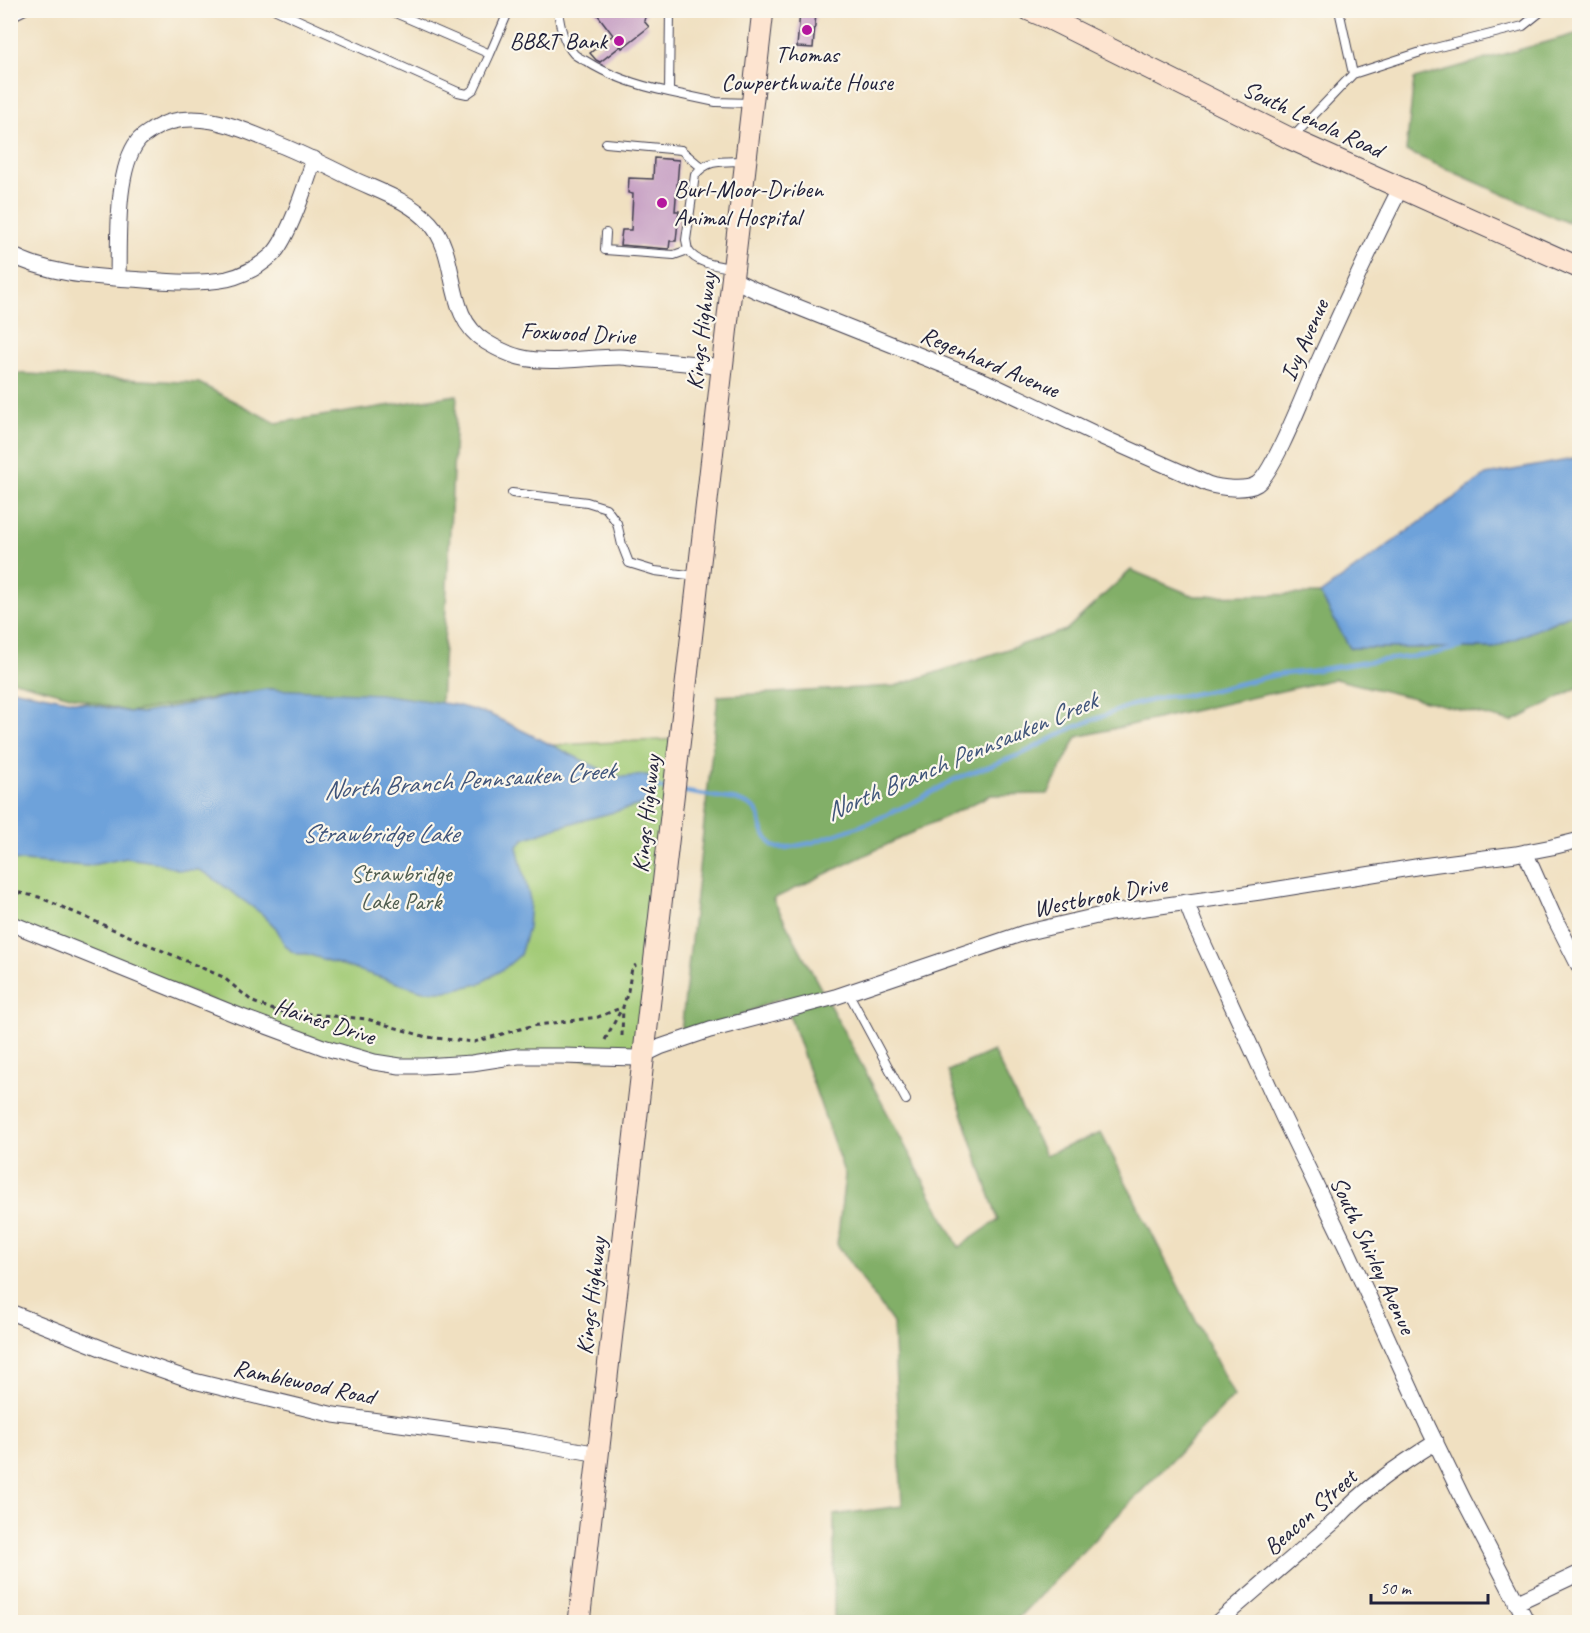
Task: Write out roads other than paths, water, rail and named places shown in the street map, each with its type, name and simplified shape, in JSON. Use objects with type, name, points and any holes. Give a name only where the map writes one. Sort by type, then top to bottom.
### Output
[{"type":"main road","name":"Kings Highway","points":[[579,1623],[763,10]]},
{"type":"main road","name":"South Lenola Road","points":[[1043,13],[1291,139],[1580,268]]},
{"type":"street","name":"Foxwood Drive","points":[[118,278],[122,191],[128,164],[139,140],[158,126],[169,122],[195,119],[223,123],[250,131],[314,159],[402,202],[430,223],[440,237],[458,304],[465,321],[475,335],[488,343],[518,357],[535,359],[621,357],[722,367]]},
{"type":"street","points":[[10,254],[48,268],[85,275],[168,282],[228,279],[261,265],[274,254],[290,225],[314,159]]},
{"type":"street","name":"Ivy Avenue","points":[[1228,487],[1246,488],[1258,483],[1266,473],[1296,414],[1367,254],[1401,187]]},
{"type":"street","name":"Regenhard Avenue","points":[[733,274],[755,290],[986,382],[1208,484],[1228,487]]},
{"type":"street","name":"Westbrook Drive","points":[[644,1056],[667,1044],[710,1030],[848,992],[1024,933],[1110,913],[1525,852],[1580,840]]},
{"type":"street","points":[[1525,852],[1580,968]]},
{"type":"street","name":"South Shirley Avenue","points":[[1186,902],[1284,1119],[1347,1249],[1398,1362],[1527,1623]]},
{"type":"street","name":"Haines Drive","points":[[10,923],[242,1017],[323,1047],[374,1062],[400,1066],[423,1066],[472,1063],[518,1056],[637,1058],[644,1056]]},
{"type":"street","name":"Ramblewood Road","points":[[10,1312],[111,1352],[194,1381],[334,1415],[525,1441],[599,1454]]},
{"type":"street","name":"Beacon Street","points":[[1218,1623],[1364,1493],[1396,1467],[1436,1442]]},
{"type":"street","points":[[1516,1603],[1580,1573]]},
{"type":"lane","points":[[10,11],[17,14],[25,10]]},
{"type":"lane","points":[[276,10],[466,94],[474,89],[509,10]]},
{"type":"lane","points":[[388,10],[409,14],[490,54]]},
{"type":"lane","points":[[558,10],[562,34],[574,54],[592,65],[645,87],[716,102],[752,103]]},
{"type":"lane","points":[[669,92],[670,10]]},
{"type":"lane","points":[[1339,10],[1353,74]]},
{"type":"lane","points":[[1291,139],[1353,74],[1427,50],[1523,26],[1543,10]]},
{"type":"lane","points":[[606,143],[681,150],[701,167]]},
{"type":"lane","points":[[733,274],[696,258],[688,250],[686,240],[694,175],[701,167],[711,163],[746,161]]},
{"type":"lane","points":[[606,233],[605,250],[674,255],[688,250]]},
{"type":"lane","points":[[512,493],[587,502],[606,508],[617,523],[629,563],[656,571],[698,576]]},
{"type":"lane","points":[[848,992],[906,1100]]},
{"type":"water","points":[[1579,458],[1579,611],[1494,648],[1350,648],[1320,594],[1486,475]]},
{"type":"water","name":"Strawbridge Lake","points":[[11,689],[143,713],[267,689],[379,694],[456,705],[491,715],[608,773],[623,777],[646,775],[655,778],[654,788],[650,797],[640,805],[558,827],[524,839],[517,847],[530,900],[528,928],[520,955],[505,968],[479,984],[446,991],[423,991],[291,951],[276,928],[262,914],[199,870],[180,870],[155,862],[126,858],[87,866],[11,860]]},
{"type":"waterway","name":"North Branch Pennsauken Creek","points":[[680,791],[737,800],[747,804],[759,815],[764,834],[773,846],[785,848],[811,843],[871,822],[955,779],[1024,753],[1072,728],[1129,706],[1168,696],[1183,696],[1218,689],[1275,675],[1433,654],[1461,647]]},
{"type":"waterway","name":"North Branch Pennsauken Creek","points":[[650,787],[669,789]]},
{"type":"place","name":"Thomas Cowperthwaite House","points":[[807,30]]},
{"type":"place","name":"BB&T Bank","points":[[619,41]]},
{"type":"place","name":"Burl-Moor-Driben Animal Hospital","points":[[662,203]]},
{"type":"park label","name":"Strawbridge Lake Park","points":[[401,887]]}]
